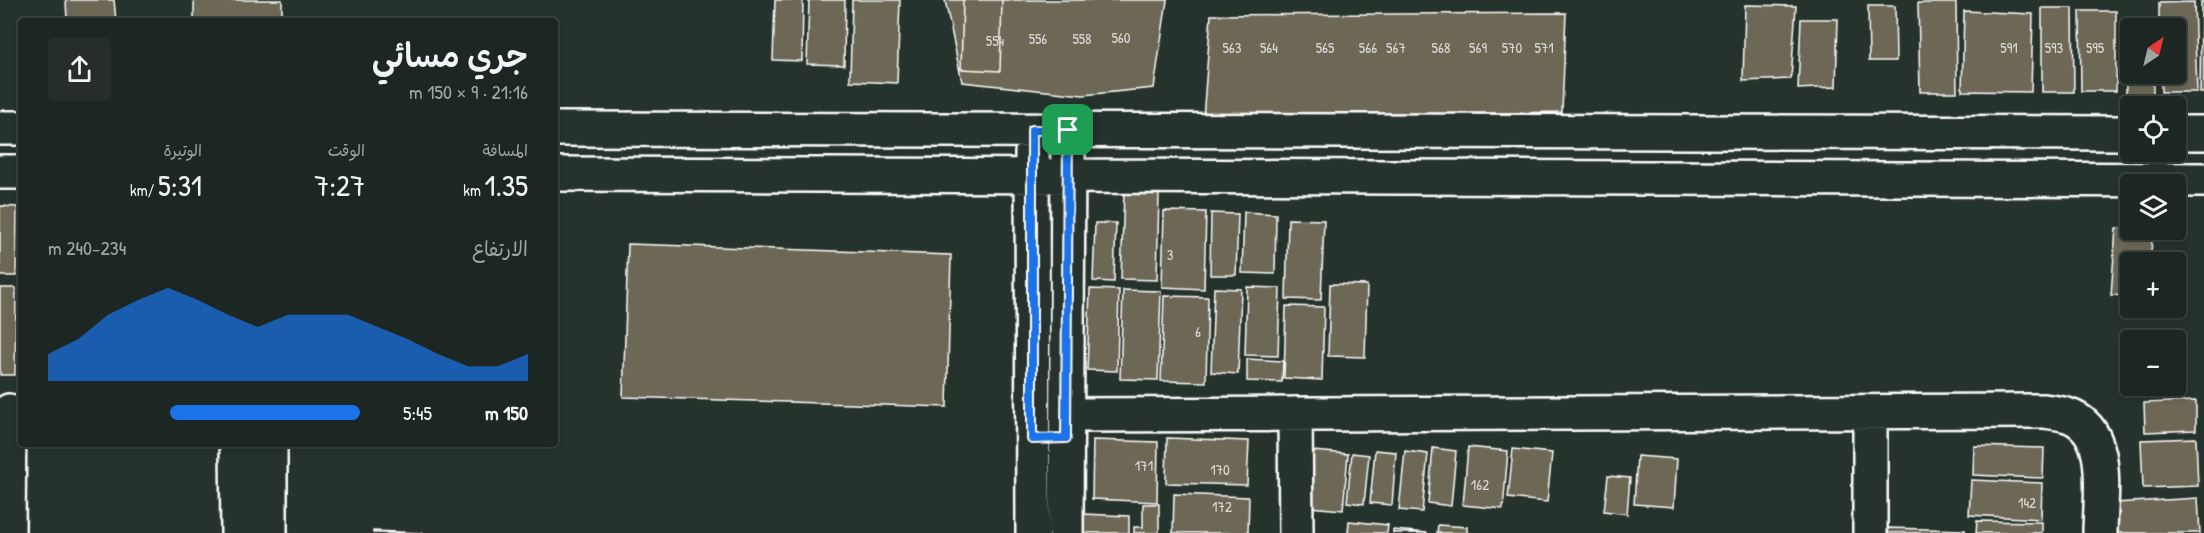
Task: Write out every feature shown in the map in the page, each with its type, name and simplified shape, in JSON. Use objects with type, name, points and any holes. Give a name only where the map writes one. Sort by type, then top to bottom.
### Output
[{"type":"street","points":[[0,128],[18,128]]},
{"type":"street","points":[[558,129],[2120,132]]},
{"type":"street","points":[[813,129],[813,175]]},
{"type":"street","points":[[1032,130],[1033,533]]},
{"type":"street","points":[[1066,533],[1068,130]]},
{"type":"street","points":[[1746,131],[1747,178]]},
{"type":"street","points":[[2186,133],[2204,133]]},
{"type":"street","points":[[0,172],[18,172]]},
{"type":"street","points":[[558,174],[2204,180]]},
{"type":"street","points":[[8,533],[10,411]]},
{"type":"street","points":[[1032,439],[1067,427],[1295,414],[2044,411],[2069,415],[2090,431],[2101,455],[2100,533]]},
{"type":"street","points":[[1870,412],[1870,533]]},
{"type":"street","points":[[1295,414],[1296,533]]},
{"type":"street","points":[[237,447],[238,533]]},
{"type":"street","points":[[270,447],[270,533]]},
{"type":"building","points":[[66,0],[114,0],[116,18],[67,18]]},
{"type":"building","points":[[194,0],[282,0],[282,18],[194,18]]},
{"type":"building","points":[[775,0],[803,0],[802,61],[773,60]]},
{"type":"building","points":[[809,0],[845,0],[844,65],[807,64]]},
{"type":"building","points":[[852,0],[900,0],[897,83],[850,81]]},
{"type":"building","points":[[945,0],[1167,0],[1154,88],[1083,95],[962,82]]},
{"type":"building","points":[[963,0],[1002,0],[1000,71],[961,69]]},
{"type":"building","points":[[2194,2],[2197,92],[2161,92],[2161,84],[2186,84],[2186,18],[2159,18],[2159,3]]},
{"type":"building","points":[[2201,2],[2204,2],[2204,93],[2200,93]]},
{"type":"building","points":[[1918,3],[1956,3],[1957,92],[1920,92]]},
{"type":"building","points":[[1745,5],[1796,6],[1791,79],[1743,81]]},
{"type":"building","points":[[1868,6],[1895,6],[1896,61],[1869,61]]},
{"type":"building","points":[[2042,8],[2073,8],[2074,92],[2042,92]]},
{"type":"building","points":[[1964,11],[2033,14],[2031,92],[1962,91]]},
{"type":"building","points":[[2080,11],[2116,11],[2116,91],[2081,91]]},
{"type":"building","points":[[1566,13],[1562,112],[1203,118],[1211,15]]},
{"type":"building","points":[[1801,19],[1838,19],[1836,87],[1798,89]]},
{"type":"building","points":[[2126,84],[2153,84],[2153,96],[2126,96]]},
{"type":"building","points":[[1124,191],[1159,193],[1157,280],[1121,279]]},
{"type":"building","points":[[0,206],[17,207],[16,276],[0,276]]},
{"type":"building","points":[[1164,211],[1206,212],[1204,289],[1162,287]]},
{"type":"building","points":[[1244,212],[1276,214],[1275,274],[1242,273]]},
{"type":"building","points":[[1211,213],[1238,214],[1236,275],[1210,275]]},
{"type":"building","points":[[1288,219],[1324,220],[1321,300],[1286,299]]},
{"type":"building","points":[[1095,223],[1116,223],[1114,282],[1093,281]]},
{"type":"building","points":[[2116,228],[2120,228],[2120,240],[2152,240],[2151,252],[2120,252],[2120,295],[2111,295]]},
{"type":"building","points":[[628,244],[951,255],[947,407],[623,397]]},
{"type":"building","points":[[1330,284],[1367,285],[1365,357],[1328,356]]},
{"type":"building","points":[[1247,287],[1280,288],[1278,356],[1245,355]]},
{"type":"building","points":[[0,288],[16,288],[15,375],[0,375]]},
{"type":"building","points":[[1214,288],[1241,289],[1238,374],[1211,372]]},
{"type":"building","points":[[1090,289],[1119,290],[1117,371],[1087,370]]},
{"type":"building","points":[[1123,290],[1161,291],[1158,380],[1120,379]]},
{"type":"building","points":[[1164,296],[1208,297],[1206,382],[1161,381]]},
{"type":"building","points":[[1286,306],[1324,307],[1322,380],[1284,378]]},
{"type":"building","points":[[1247,359],[1283,361],[1282,382],[1247,381]]},
{"type":"building","points":[[2196,401],[2196,430],[2145,432],[2144,403]]},
{"type":"building","points":[[1167,438],[1249,441],[1247,485],[1166,483]]},
{"type":"building","points":[[2196,438],[2198,486],[2143,488],[2141,440]]},
{"type":"building","points":[[1093,440],[1158,442],[1157,502],[1092,499]]},
{"type":"building","points":[[1974,446],[2044,448],[2043,478],[1973,475]]},
{"type":"building","points":[[1468,447],[1508,451],[1503,509],[1463,505]]},
{"type":"building","points":[[1433,448],[1456,451],[1451,506],[1428,503]]},
{"type":"building","points":[[1513,449],[1552,453],[1547,502],[1508,498]]},
{"type":"building","points":[[1375,450],[1396,452],[1392,505],[1370,503]]},
{"type":"building","points":[[1313,451],[1348,454],[1343,510],[1309,507]]},
{"type":"building","points":[[1405,451],[1428,454],[1422,512],[1399,510]]},
{"type":"building","points":[[1352,453],[1369,455],[1364,504],[1347,502]]},
{"type":"building","points":[[1637,456],[1677,459],[1674,507],[1634,504]]},
{"type":"building","points":[[1608,476],[1630,478],[1627,514],[1604,511]]},
{"type":"building","points":[[1971,480],[2042,483],[2041,519],[1969,515]]},
{"type":"building","points":[[1174,494],[1249,497],[1248,533],[1173,533]]},
{"type":"building","points":[[2198,498],[2200,533],[2116,533],[2115,503]]},
{"type":"building","points":[[1143,504],[1159,504],[1159,533],[1134,533],[1134,527],[1143,527]]},
{"type":"building","points":[[1083,514],[1129,516],[1129,533],[1082,533]]},
{"type":"building","points":[[1349,521],[1388,525],[1387,533],[1348,533]]},
{"type":"building","points":[[1977,521],[2042,522],[2042,533],[1976,533]]},
{"type":"building","points":[[1438,525],[1467,527],[1467,533],[1437,533]]},
{"type":"building","points":[[1888,528],[1965,530],[1965,533],[1888,533]]},
{"type":"building","points":[[1393,530],[1428,533],[1393,533]]},
{"type":"building","points":[[373,531],[423,533],[373,533]]},
{"type":"route","points":[[1032,130],[1068,130],[1066,438],[1032,439],[1032,130]]}]
